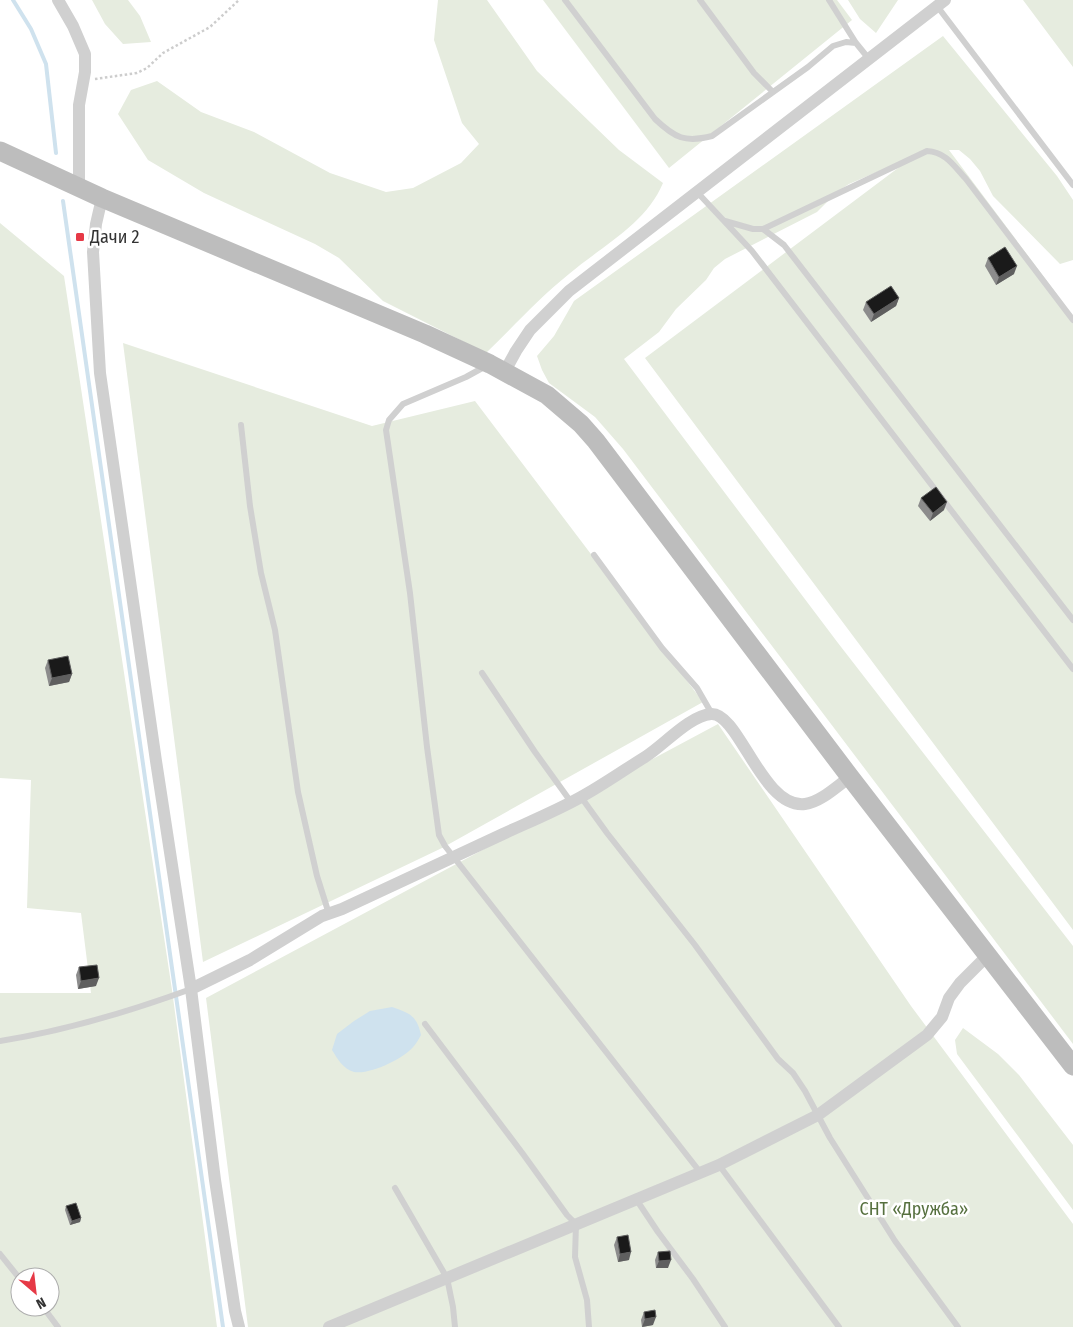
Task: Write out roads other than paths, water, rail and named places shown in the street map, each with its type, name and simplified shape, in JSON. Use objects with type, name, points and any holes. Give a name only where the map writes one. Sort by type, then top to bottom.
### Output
[{"type":"street","points":[[58,0],[73,26],[85,54],[79,106],[79,187]]},
{"type":"street","points":[[498,368],[516,351],[530,330],[569,291],[941,3]]},
{"type":"street","points":[[0,151],[102,198],[425,334],[498,368],[547,395],[581,424],[596,441],[850,777],[1073,1066]]},
{"type":"street","points":[[102,198],[96,224],[93,252],[100,373],[215,1180],[234,1310],[239,1327]]},
{"type":"street","points":[[188,990],[250,960],[322,916],[342,910],[576,800],[656,750],[687,725],[701,717],[712,714],[719,715],[728,722],[758,771],[785,798],[796,804],[806,804],[818,799],[850,777]]},
{"type":"street","points":[[329,1327],[719,1165],[818,1115],[927,1035],[942,1017],[949,998],[960,983],[988,955]]},
{"type":"lane","points":[[565,0],[655,119],[666,130],[679,137],[696,140],[712,136],[833,46],[846,42],[856,43]]},
{"type":"lane","points":[[700,0],[754,73],[773,92]]},
{"type":"lane","points":[[829,0],[856,43],[869,59]]},
{"type":"lane","points":[[941,3],[1073,185]]},
{"type":"lane","points":[[724,220],[763,229],[927,151],[937,152],[946,157],[966,179],[1073,320]]},
{"type":"lane","points":[[697,192],[752,251],[1073,669]]},
{"type":"lane","points":[[763,229],[784,245],[1073,620]]},
{"type":"lane","points":[[498,368],[466,377],[403,404],[389,420],[386,430],[410,593],[427,747],[440,835],[445,846],[700,1172]]},
{"type":"lane","points":[[241,426],[260,574],[275,630],[298,792],[317,876],[329,914]]},
{"type":"lane","points":[[594,555],[662,648],[697,688],[712,714]]},
{"type":"lane","points":[[482,673],[535,752],[607,833],[695,946],[778,1059],[793,1073],[805,1091],[830,1138],[895,1242],[958,1327]]},
{"type":"lane","points":[[0,1040],[33,1036],[150,1004],[188,990]]},
{"type":"lane","points":[[425,1024],[567,1215],[576,1224],[575,1257],[586,1300],[590,1327]]},
{"type":"lane","points":[[719,1165],[839,1327]]},
{"type":"lane","points":[[395,1188],[446,1278],[453,1307],[455,1327]]},
{"type":"lane","points":[[636,1199],[725,1327]]},
{"type":"lane","points":[[0,1254],[10,1267]]},
{"type":"water","points":[[392,1007],[408,1013],[415,1019],[421,1035],[415,1045],[403,1056],[387,1065],[361,1072],[354,1072],[347,1068],[332,1050],[337,1034],[370,1011]]},
{"type":"waterway","points":[[13,0],[31,29],[46,64],[56,153]]},
{"type":"waterway","points":[[63,201],[223,1327]]},
{"type":"place","name":"Дачи 2","points":[[80,237]]},
{"type":"park label","name":"СНТ «Дружба»","points":[[914,1209]]}]
